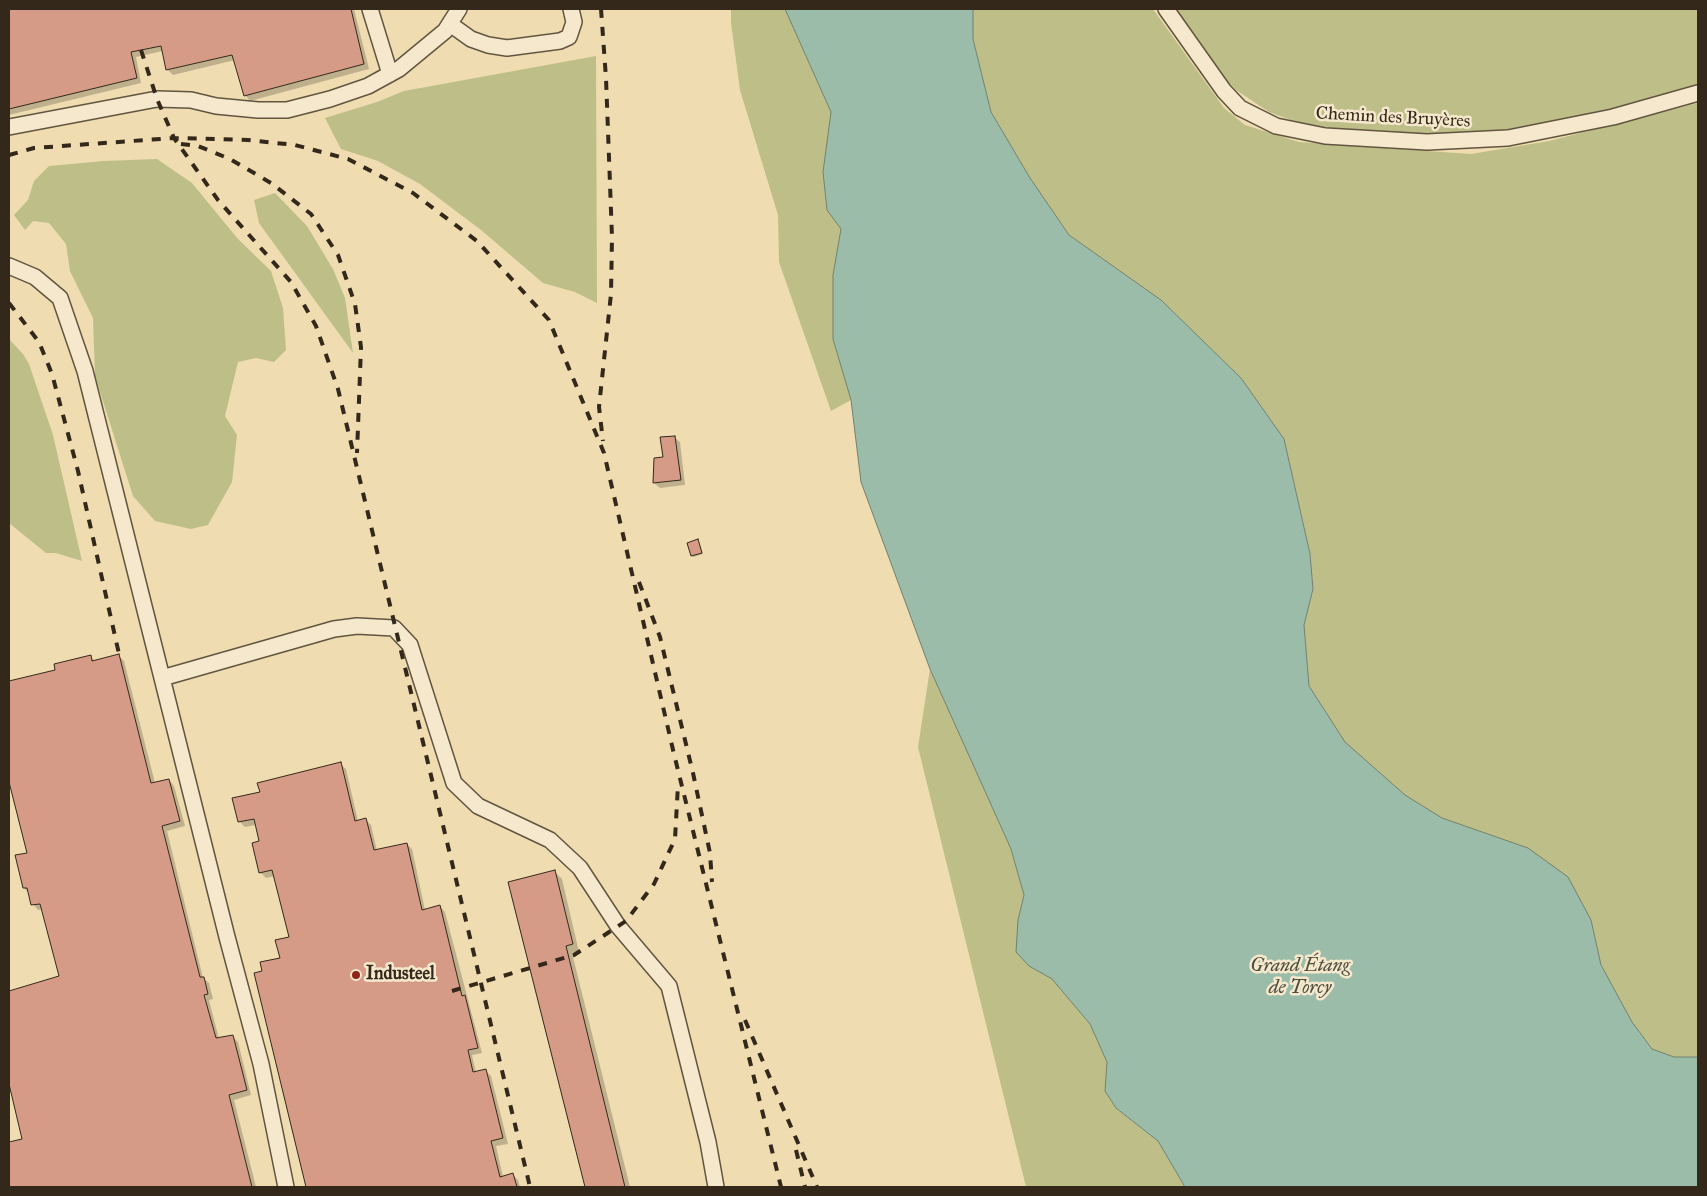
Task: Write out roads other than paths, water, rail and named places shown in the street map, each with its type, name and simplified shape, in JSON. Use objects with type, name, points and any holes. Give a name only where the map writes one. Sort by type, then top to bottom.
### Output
[{"type":"street","points":[[370,9],[390,74]]},
{"type":"street","points":[[9,127],[157,99],[190,100],[216,106],[258,110],[288,110],[368,86],[390,74],[424,49],[450,24],[459,9]]},
{"type":"street","points":[[450,24],[472,39],[488,45],[507,48],[560,41],[569,37],[574,22],[571,9]]},
{"type":"street","name":"Chemin des Bruyères","points":[[1166,9],[1224,91],[1240,108],[1276,126],[1325,136],[1426,142],[1508,138],[1603,119],[1698,93]]},
{"type":"street","points":[[9,266],[35,277],[60,298],[85,371],[261,1064],[286,1187]]},
{"type":"street","points":[[162,678],[334,629],[358,626],[394,628],[410,645],[454,783],[478,806],[550,840],[580,868],[618,926],[669,986],[708,1142],[716,1187]]},
{"type":"water","name":"Grand Étang de Torcy","points":[[785,9],[973,9],[973,39],[991,112],[1030,178],[1069,235],[1161,300],[1241,378],[1284,439],[1310,554],[1313,589],[1304,625],[1309,686],[1345,742],[1405,795],[1442,818],[1528,848],[1568,877],[1591,920],[1601,965],[1632,1022],[1652,1049],[1674,1057],[1698,1057],[1698,1187],[1185,1187],[1158,1141],[1116,1108],[1105,1091],[1107,1062],[1090,1024],[1052,979],[1029,966],[1016,952],[1018,920],[1024,895],[1011,849],[930,669],[861,482],[851,400],[833,339],[833,275],[841,229],[827,210],[823,172],[831,112]]},
{"type":"railway","points":[[601,9],[606,78],[612,237],[611,294],[599,407],[603,441]]},
{"type":"railway","points":[[141,50],[157,99],[174,138],[218,200],[291,282],[316,326],[338,389],[530,1187]]},
{"type":"railway","points":[[9,155],[34,148],[174,138],[248,140],[295,145],[348,159],[413,193],[477,241],[549,320],[604,453],[674,754],[781,1187]]},
{"type":"railway","points":[[181,144],[198,146],[230,159],[271,183],[311,214],[338,255],[355,304],[361,347],[357,453]]},
{"type":"railway","points":[[9,303],[39,342],[52,374],[78,471],[119,654]]},
{"type":"railway","points":[[639,582],[660,637],[710,853],[712,882]]},
{"type":"railway","points":[[452,991],[574,955],[626,921],[654,884],[675,839],[678,785]]},
{"type":"railway","points":[[745,1020],[817,1187]]},
{"type":"railway","points":[[796,1150],[805,1187]]},
{"type":"place","name":"Industeel","points":[[356,975]]}]
